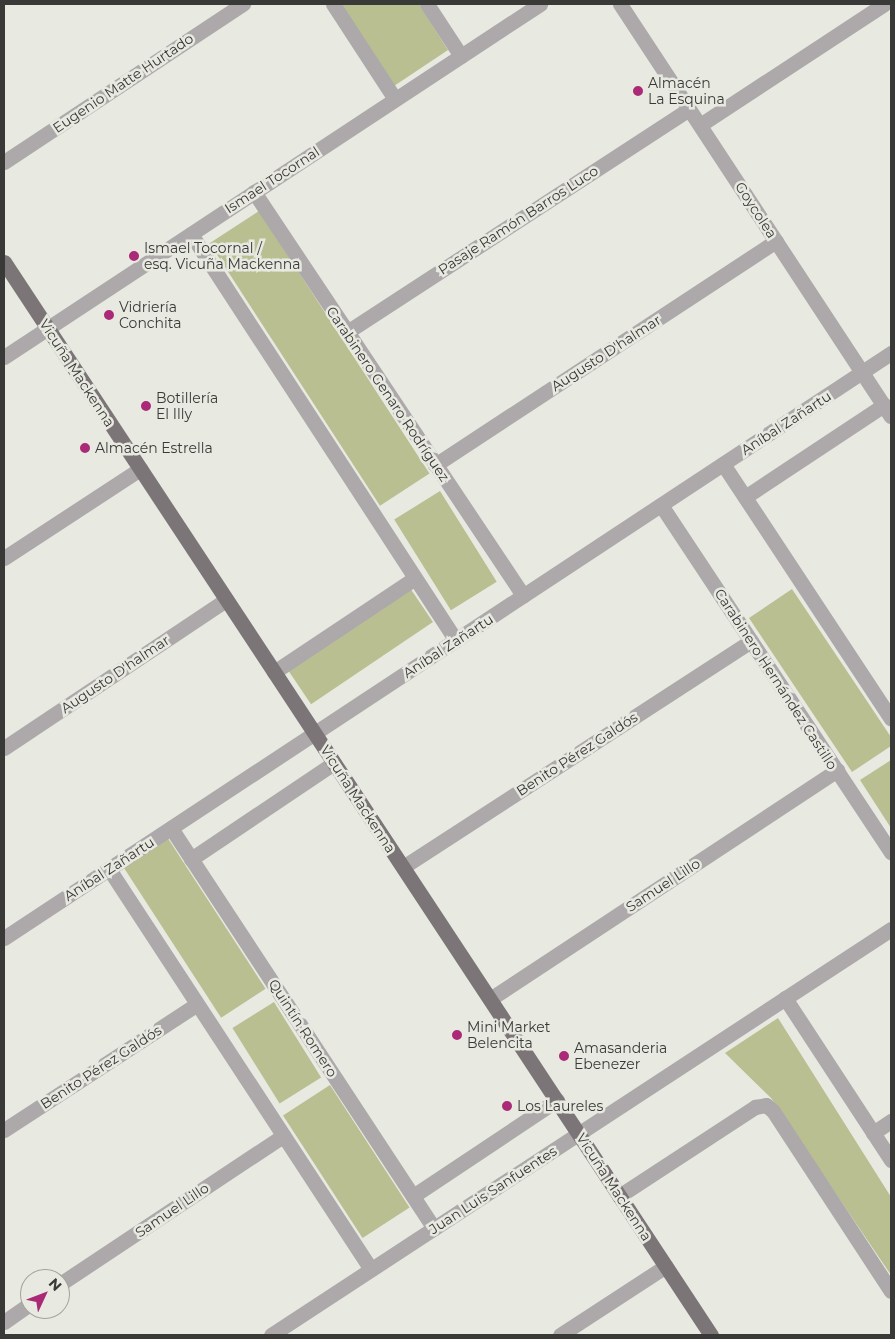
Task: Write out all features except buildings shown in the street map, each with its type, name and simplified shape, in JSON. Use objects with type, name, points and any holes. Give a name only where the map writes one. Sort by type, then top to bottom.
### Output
[{"type":"main road","name":"Vicuña Mackenna","points":[[4,262],[711,1335]]},
{"type":"street","name":"Eugenio Matte Hurtado","points":[[4,162],[243,4]]},
{"type":"street","points":[[333,4],[395,99]]},
{"type":"street","points":[[427,4],[461,56]]},
{"type":"street","name":"Ismael Tocornal","points":[[4,357],[540,4]]},
{"type":"street","name":"Goycolea","points":[[620,4],[888,411]]},
{"type":"street","points":[[700,125],[867,8],[884,4]]},
{"type":"street","name":"Pasaje Ramón Barros Luco","points":[[347,332],[690,109]]},
{"type":"street","name":"Carabinero Genaro Rodríguez","points":[[254,192],[522,596]]},
{"type":"street","points":[[191,234],[456,640]]},
{"type":"street","name":"Augusto D'halmar","points":[[435,464],[776,241]]},
{"type":"street","name":"Aníbal Zañartu","points":[[4,938],[891,353]]},
{"type":"street","points":[[745,497],[888,411]]},
{"type":"street","points":[[723,464],[891,719]]},
{"type":"street","points":[[4,558],[140,469]]},
{"type":"street","name":"Carabinero Hernández Castillo","points":[[662,505],[891,853]]},
{"type":"street","points":[[274,672],[415,578]]},
{"type":"street","name":"Augusto D'halmar","points":[[4,748],[226,600]]},
{"type":"street","name":"Benito Pérez Galdós","points":[[403,867],[752,641]]},
{"type":"street","points":[[191,859],[334,763]]},
{"type":"street","name":"Samuel Lillo","points":[[490,999],[837,770]]},
{"type":"street","name":"Quintín Romero","points":[[171,828],[434,1228]]},
{"type":"street","points":[[109,869],[371,1269]]},
{"type":"street","name":"Juan Luis Sanfuentes","points":[[271,1335],[891,929]]},
{"type":"street","points":[[785,998],[891,1160]]},
{"type":"street","name":"Benito Pérez Galdós","points":[[4,1130],[197,1004]]},
{"type":"street","points":[[413,1196],[557,1100]]},
{"type":"street","points":[[619,1196],[755,1107],[766,1105],[773,1111],[891,1291]]},
{"type":"street","points":[[873,1132],[891,1121]]},
{"type":"street","name":"Samuel Lillo","points":[[70,1277],[283,1136]]},
{"type":"street","points":[[560,1335],[666,1266]]},
{"type":"street","points":[[4,1322],[20,1311]]},
{"type":"green space","points":[[340,4],[419,4],[448,50],[394,86]]},
{"type":"green space","points":[[259,211],[429,474],[380,506],[210,243]]},
{"type":"green space","points":[[440,491],[497,582],[451,610],[394,520]]},
{"type":"green space","points":[[410,588],[433,622],[311,704],[288,670]]},
{"type":"green space","points":[[792,589],[891,737],[891,746],[852,772],[749,618]]},
{"type":"green space","points":[[891,760],[891,828],[860,780]]},
{"type":"green space","points":[[167,837],[266,989],[221,1018],[123,866]]},
{"type":"green space","points":[[274,1002],[321,1077],[280,1103],[232,1028]]},
{"type":"green space","points":[[778,1018],[891,1197],[891,1275],[771,1098],[725,1053]]},
{"type":"green space","points":[[330,1085],[410,1207],[363,1238],[283,1115]]},
{"type":"place","name":"Almacén La Esquina","points":[[638,91]]},
{"type":"place","name":"Ismael Tocornal / esq. Vicuña Mackenna","points":[[134,256]]},
{"type":"place","name":"Vidriería Conchita","points":[[109,315]]},
{"type":"place","name":"Botillería El Illy","points":[[146,406]]},
{"type":"place","name":"Almacén Estrella","points":[[85,448]]},
{"type":"place","name":"Mini Market Belencita","points":[[457,1035]]},
{"type":"place","name":"Amasanderia Ebenezer","points":[[564,1056]]},
{"type":"place","name":"Los Laureles","points":[[507,1106]]}]
